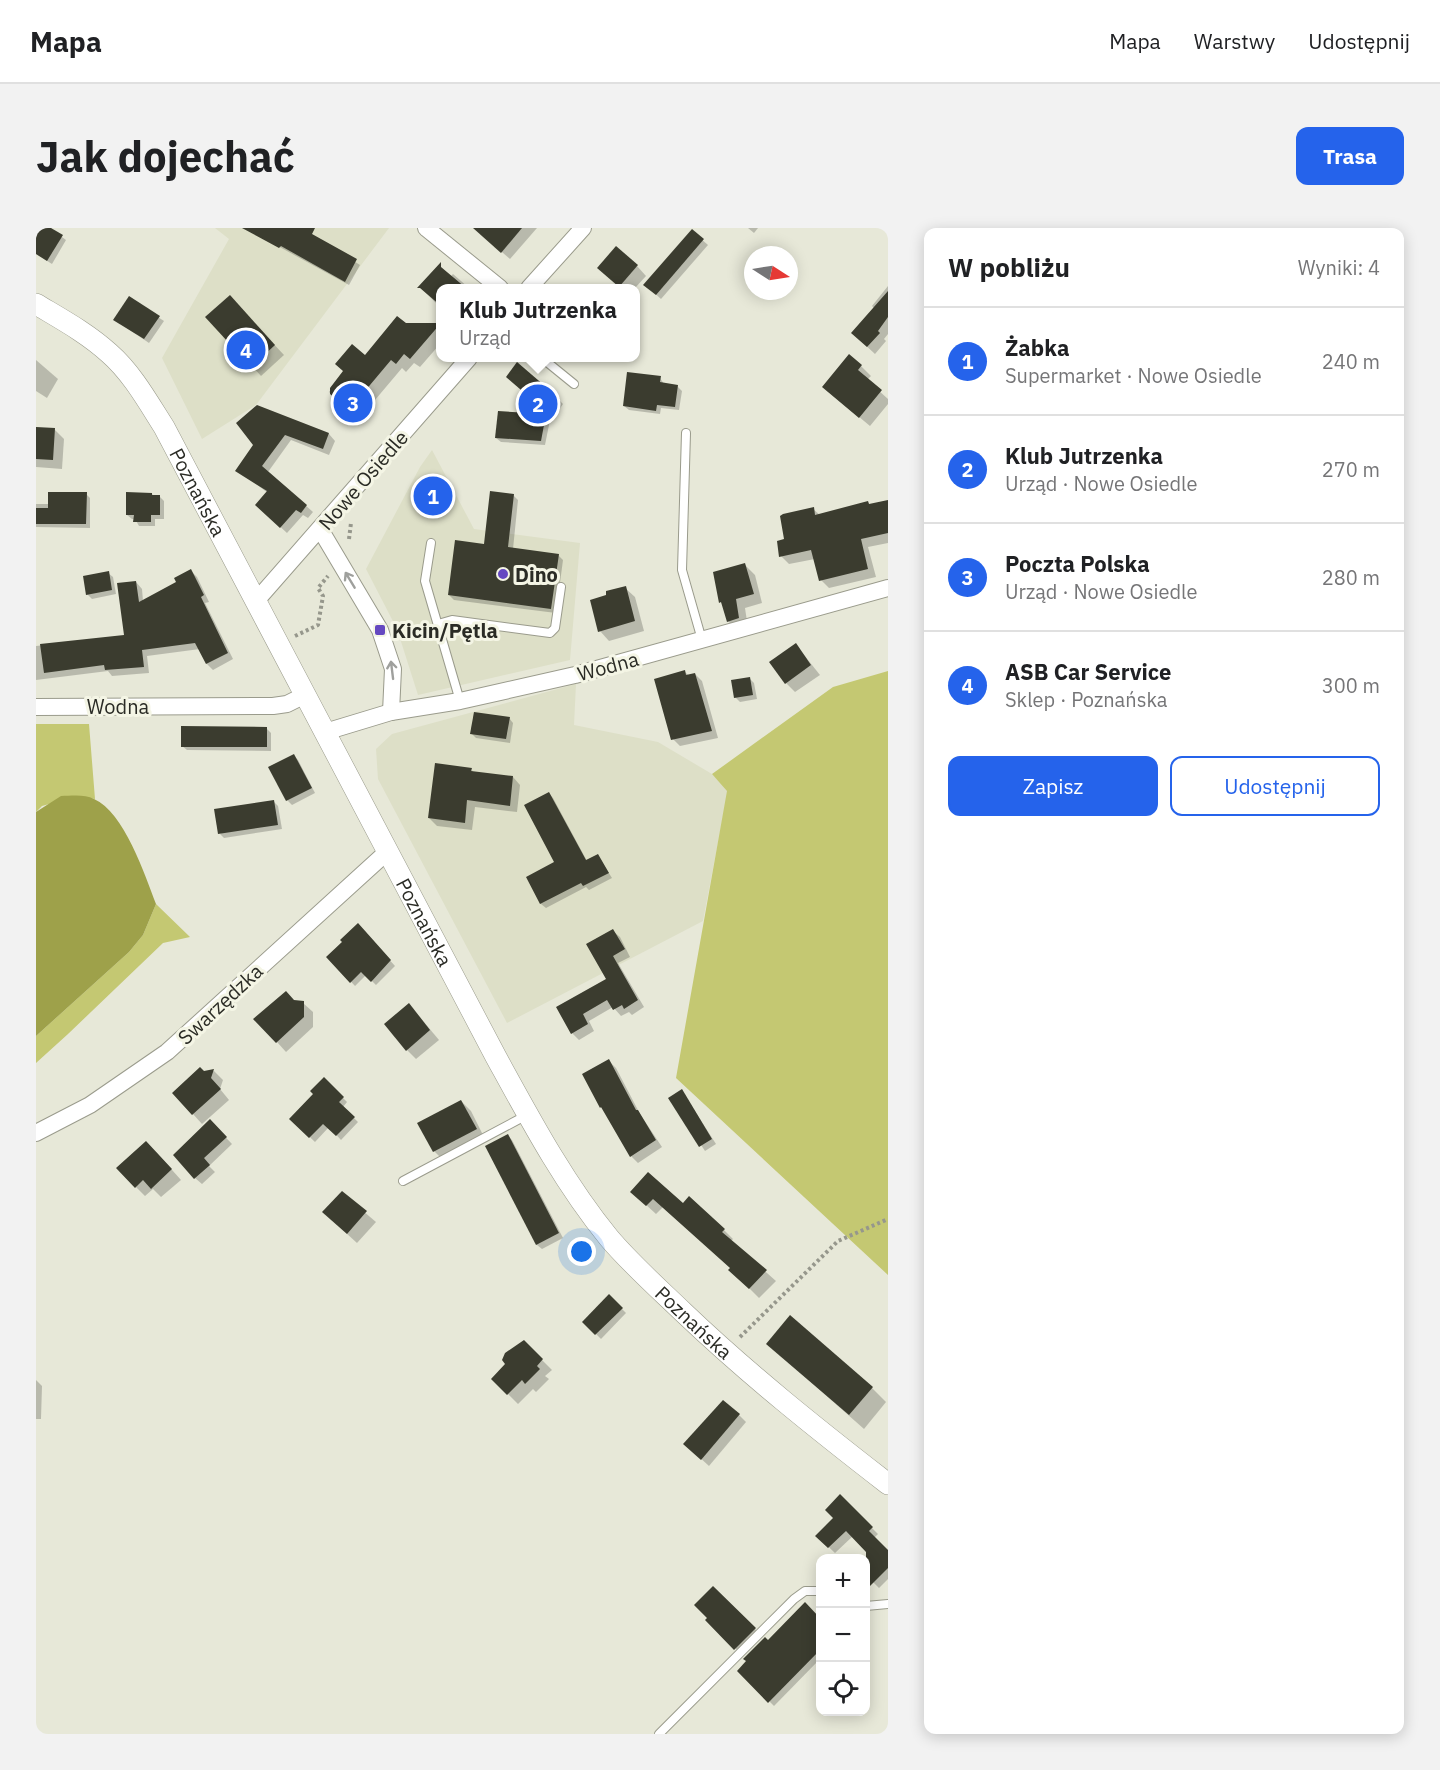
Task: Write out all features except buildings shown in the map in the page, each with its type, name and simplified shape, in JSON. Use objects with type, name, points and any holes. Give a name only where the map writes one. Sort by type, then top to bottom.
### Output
[{"type":"street","points":[[426,228],[495,284]]},
{"type":"street","points":[[534,284],[583,228]]},
{"type":"street","name":"Poznańska","points":[[36,304],[92,339],[111,354],[127,372],[164,427],[528,1115],[585,1207],[610,1239],[664,1295],[725,1352],[808,1422],[888,1484]]},
{"type":"street","name":"Nowe Osiedle","points":[[256,601],[465,362]]},
{"type":"street","points":[[320,529],[380,630],[393,669],[391,712]]},
{"type":"street","name":"Wodna","points":[[325,732],[391,712],[460,701],[575,675],[888,588]]},
{"type":"street","name":"Wodna","points":[[36,707],[273,706],[287,704],[305,695]]},
{"type":"street","name":"Swarzędzka","points":[[36,1133],[90,1105],[167,1052],[388,851]]},
{"type":"lane","points":[[548,362],[574,384]]},
{"type":"lane","points":[[686,433],[682,570],[702,640]]},
{"type":"lane","points":[[431,543],[426,581],[460,701]]},
{"type":"lane","points":[[438,624],[452,621],[550,633],[555,628],[561,587]]},
{"type":"lane","points":[[403,1181],[528,1115]]},
{"type":"lane","points":[[659,1734],[794,1599],[805,1591],[816,1591]]},
{"type":"lane","points":[[870,1606],[888,1604]]},
{"type":"path","points":[[278,645],[318,625],[323,596],[318,588],[340,563]]},
{"type":"path","points":[[725,1352],[838,1240],[888,1219]]},
{"type":"shaded area","points":[[215,228],[389,228],[256,405],[202,439],[162,358],[229,239]]},
{"type":"shaded area","points":[[432,450],[474,529],[580,543],[570,660],[418,695],[397,629],[366,569],[420,467]]},
{"type":"shaded area","points":[[576,684],[574,725],[658,742],[712,774],[728,790],[703,921],[507,1023],[378,779],[376,749],[392,734]]},
{"type":"shaded area","points":[[61,796],[90,797],[105,806],[115,817],[132,846],[156,904],[143,935],[129,952],[36,1036],[36,812]]},
{"type":"green space","points":[[888,671],[888,1275],[676,1078],[727,791],[712,774],[833,687]]},
{"type":"green space","points":[[36,724],[89,724],[95,799],[78,796],[42,806],[36,812]]},
{"type":"green space","points":[[156,904],[190,937],[163,943],[36,1063],[36,1036],[129,952],[143,935]]},
{"type":"place","name":"ASB Car Service","points":[[246,350]]},
{"type":"place","name":"Poczta Polska","points":[[353,403]]},
{"type":"place","name":"Klub Jutrzenka","points":[[538,404]]},
{"type":"place","name":"Żabka","points":[[433,496]]},
{"type":"place","name":"Dino","points":[[503,574]]},
{"type":"place","name":"Kicin/Pętla","points":[[380,630]]}]
